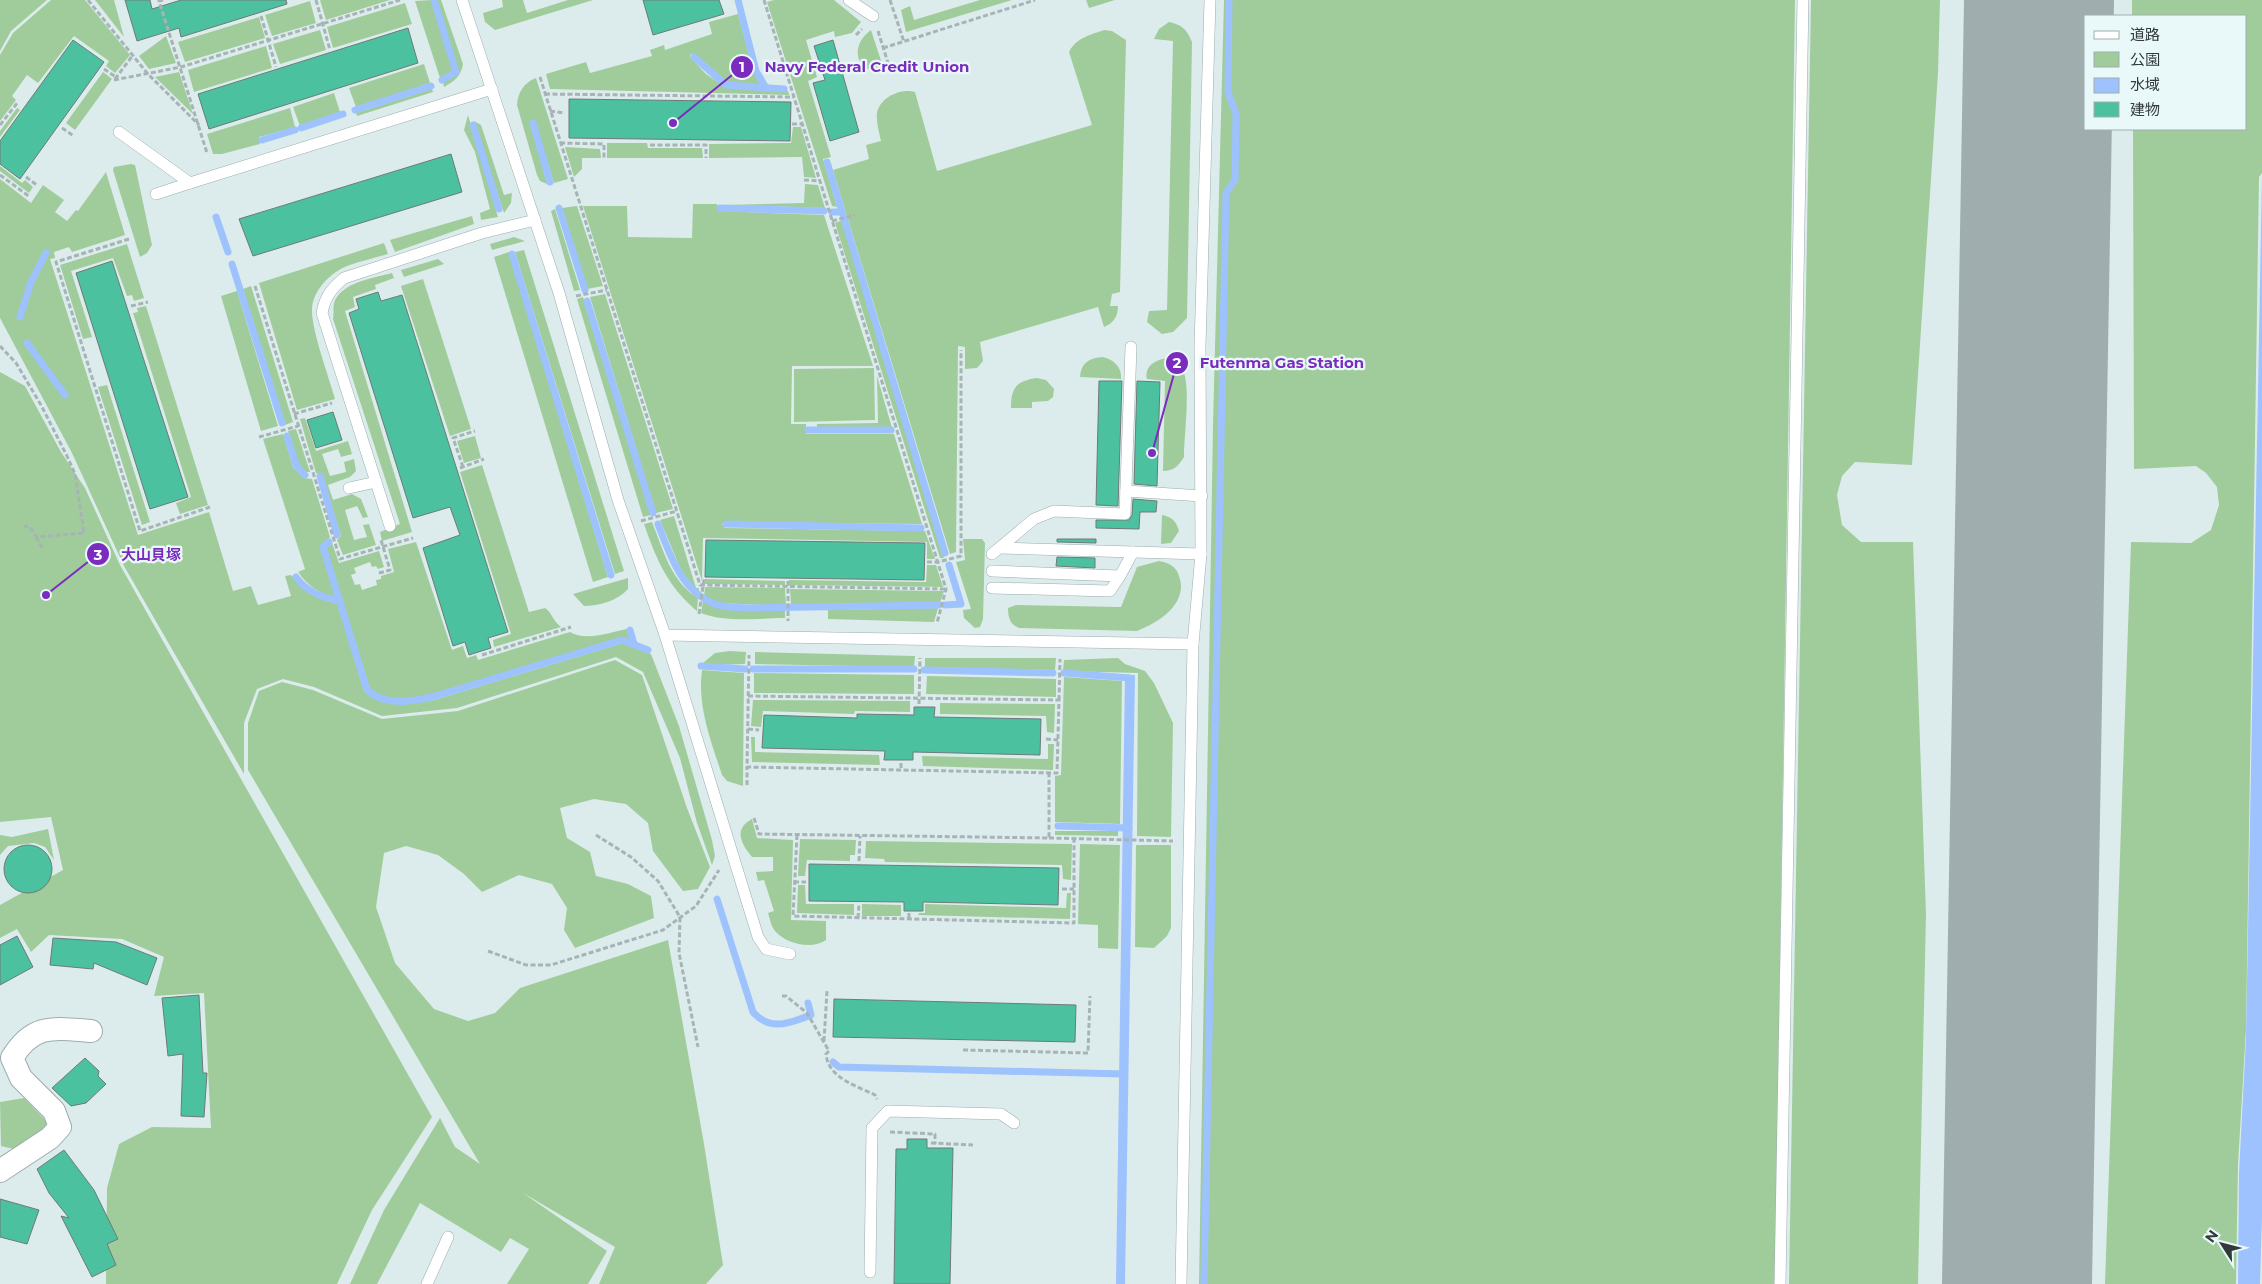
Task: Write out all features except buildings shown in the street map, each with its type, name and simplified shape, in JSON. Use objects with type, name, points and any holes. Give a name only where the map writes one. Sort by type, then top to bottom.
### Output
[{"type":"street","points":[[0,1171],[50,1138],[60,1127],[54,1111],[21,1078],[12,1058],[22,1042],[36,1032],[61,1028],[91,1031]]},
{"type":"lane","points":[[462,0],[559,293],[618,500],[665,634],[758,937],[766,949],[790,954]]},
{"type":"lane","points":[[849,0],[873,16]]},
{"type":"lane","points":[[1181,1284],[1192,644],[1201,554],[1200,346],[1210,0]]},
{"type":"lane","points":[[1780,1284],[1803,0]]},
{"type":"lane","points":[[156,194],[492,89]]},
{"type":"lane","points":[[119,132],[190,183]]},
{"type":"lane","points":[[390,526],[322,313],[325,299],[332,288],[344,278],[482,233],[535,220]]},
{"type":"lane","points":[[1131,347],[1125,514],[1054,511],[1034,519],[996,551],[1201,554]]},
{"type":"lane","points":[[349,488],[376,482]]},
{"type":"lane","points":[[1126,492],[1202,496]]},
{"type":"lane","points":[[992,588],[1110,591],[1133,552]]},
{"type":"lane","points":[[992,571],[1120,576]]},
{"type":"lane","points":[[665,634],[1192,644]]},
{"type":"lane","points":[[870,1272],[872,1128],[882,1116],[888,1111],[1001,1114],[1014,1123]]},
{"type":"lane","points":[[427,1284],[448,1237]]},
{"type":"path","points":[[88,0],[147,74],[199,125]]},
{"type":"path","points":[[163,0],[160,1],[207,153]]},
{"type":"path","points":[[316,0],[330,50]]},
{"type":"path","points":[[104,68],[116,78],[114,80],[181,67],[400,0]]},
{"type":"path","points":[[764,0],[820,181],[834,220],[946,589],[937,624]]},
{"type":"path","points":[[890,0],[904,42]]},
{"type":"path","points":[[883,48],[1035,0]]},
{"type":"path","points":[[261,16],[276,67]]},
{"type":"path","points":[[873,16],[888,63]]},
{"type":"path","points":[[116,78],[133,55]]},
{"type":"path","points":[[540,76],[700,585],[946,589]]},
{"type":"path","points":[[545,94],[794,97]]},
{"type":"path","points":[[0,125],[18,102]]},
{"type":"path","points":[[550,112],[565,113]]},
{"type":"path","points":[[792,124],[802,124]]},
{"type":"path","points":[[62,128],[74,136]]},
{"type":"path","points":[[560,143],[604,144],[604,159]]},
{"type":"path","points":[[650,145],[706,145],[706,158]]},
{"type":"path","points":[[0,175],[30,197]]},
{"type":"path","points":[[26,177],[38,186]]},
{"type":"path","points":[[804,180],[820,181]]},
{"type":"path","points":[[834,220],[854,215]]},
{"type":"path","points":[[129,239],[56,262],[140,531],[210,507]]},
{"type":"path","points":[[255,286],[340,559],[414,538]]},
{"type":"path","points":[[573,296],[607,290]]},
{"type":"path","points":[[131,306],[148,302]]},
{"type":"path","points":[[0,346],[16,363],[41,405],[75,474],[84,533],[37,537]]},
{"type":"path","points":[[927,562],[938,562],[961,556],[961,350]]},
{"type":"path","points":[[294,414],[332,403]]},
{"type":"path","points":[[259,437],[298,426]]},
{"type":"path","points":[[475,431],[453,438],[461,467],[484,460]]},
{"type":"path","points":[[642,521],[677,511]]},
{"type":"path","points":[[21,527],[29,526],[44,548]]},
{"type":"path","points":[[379,573],[390,570],[380,538]]},
{"type":"path","points":[[699,614],[704,579]]},
{"type":"path","points":[[788,580],[788,621]]},
{"type":"path","points":[[482,655],[571,627]]},
{"type":"path","points":[[746,786],[749,654]]},
{"type":"path","points":[[918,704],[920,658]]},
{"type":"path","points":[[747,767],[1058,773],[1060,659]]},
{"type":"path","points":[[748,696],[1059,700]]},
{"type":"path","points":[[748,729],[759,730]]},
{"type":"path","points":[[1046,739],[1058,740]]},
{"type":"path","points":[[901,763],[901,770]]},
{"type":"path","points":[[1048,773],[1049,838]]},
{"type":"path","points":[[754,818],[759,834],[1174,841]]},
{"type":"path","points":[[596,835],[631,857],[658,881],[680,917],[680,953],[698,1047]]},
{"type":"path","points":[[797,835],[793,916],[1074,923],[1074,839]]},
{"type":"path","points":[[859,861],[860,836]]},
{"type":"path","points":[[488,952],[526,965],[551,965],[663,930],[696,906],[731,850]]},
{"type":"path","points":[[794,882],[806,882]]},
{"type":"path","points":[[1062,888],[1074,889]]},
{"type":"path","points":[[858,904],[858,918]]},
{"type":"path","points":[[909,913],[909,919]]},
{"type":"path","points":[[823,1042],[825,1037],[827,991]]},
{"type":"path","points":[[782,996],[786,996],[807,1013],[829,1051],[826,1054],[827,1063],[833,1072],[875,1095],[880,1104]]},
{"type":"path","points":[[963,1050],[1088,1053],[1090,996]]},
{"type":"path","points":[[882,1131],[935,1134],[933,1144],[974,1145]]},
{"type":"green space","points":[[0,0],[47,0],[11,31],[0,51]]},
{"type":"green space","points":[[51,0],[85,0],[130,55],[115,73],[106,66],[109,61],[74,36],[38,83],[27,75],[12,96],[16,100],[0,121],[0,55],[13,33]]},
{"type":"green space","points":[[95,0],[114,0],[124,37]]},
{"type":"green space","points":[[320,0],[390,0],[326,20]]},
{"type":"green space","points":[[431,0],[453,70],[440,78],[415,1]]},
{"type":"green space","points":[[436,0],[441,0],[463,64],[457,78],[444,87],[443,82],[458,72]]},
{"type":"green space","points":[[502,0],[523,0],[527,13],[568,0],[593,0],[495,30],[485,22],[483,13],[503,7]]},
{"type":"green space","points":[[774,0],[834,0],[861,22],[852,33],[835,37],[834,31],[806,40],[817,77],[808,81],[831,157],[823,159],[837,207],[832,206],[767,2]]},
{"type":"green space","points":[[980,0],[1012,0],[906,32],[901,10],[910,6],[914,20]]},
{"type":"green space","points":[[1086,0],[1115,0],[1089,8]]},
{"type":"green space","points":[[1224,0],[1795,0],[1775,1284],[1199,1284],[1213,425]]},
{"type":"green space","points":[[1811,0],[1940,0],[1938,73],[1912,465],[1855,462],[1842,476],[1837,495],[1842,525],[1861,542],[1913,542],[1926,914],[1918,1284],[1789,1284]]},
{"type":"green space","points":[[2132,0],[2262,0],[2262,173],[2259,177],[2246,1029],[2238,1165],[2236,1284],[2105,1284],[2131,542],[2191,543],[2211,530],[2219,505],[2217,487],[2206,473],[2196,466],[2134,469],[2133,130],[2247,130],[2247,15],[2132,15]]},
{"type":"green space","points":[[310,1],[316,23],[272,36],[265,15]]},
{"type":"green space","points":[[405,3],[412,24],[333,48],[327,27]]},
{"type":"green space","points":[[738,14],[753,70],[762,86],[727,83],[710,70],[695,54],[691,54],[690,57],[706,74],[725,87],[788,91],[789,95],[550,89],[546,74],[586,62],[590,73],[652,56],[650,50],[664,45],[665,50],[712,34],[709,22]]},
{"type":"green space","points":[[259,17],[265,38],[185,62],[178,42]]},
{"type":"green space","points":[[1169,22],[1184,29],[1192,42],[1187,318],[1173,332],[1162,334],[1147,322],[1149,311],[1167,310],[1173,41],[1154,39],[1159,29]]},
{"type":"green space","points":[[320,30],[326,50],[280,64],[273,44]]},
{"type":"green space","points":[[871,30],[885,73],[867,69],[858,58],[859,44]]},
{"type":"green space","points":[[1104,30],[1112,31],[1126,40],[1120,292],[1112,294],[1110,306],[1118,306],[1117,313],[1115,319],[1104,327],[1098,307],[980,342],[983,361],[977,368],[965,369],[965,347],[958,346],[956,552],[950,554],[833,170],[869,159],[866,145],[881,141],[877,120],[879,107],[887,98],[904,91],[915,92],[937,171],[1092,125],[1069,52],[1079,40]]},
{"type":"green space","points":[[166,36],[176,63],[149,69],[139,56]]},
{"type":"green space","points":[[266,46],[272,68],[194,92],[188,70]]},
{"type":"green space","points":[[424,64],[430,83],[356,107],[349,88]]},
{"type":"green space","points":[[103,72],[112,79],[75,130],[66,123]]},
{"type":"green space","points":[[179,72],[193,114],[155,77]]},
{"type":"green space","points":[[536,78],[568,179],[554,183],[535,121],[532,120],[530,123],[547,184],[540,181],[537,175],[517,105],[522,89]]},
{"type":"green space","points":[[432,89],[433,92],[357,116],[356,113]]},
{"type":"green space","points":[[334,93],[340,112],[300,126],[293,107]]},
{"type":"green space","points":[[17,108],[20,110],[0,137],[0,131]]},
{"type":"green space","points":[[290,108],[295,127],[259,137],[260,144],[222,154],[213,154],[207,134]]},
{"type":"green space","points":[[468,115],[498,217],[481,220],[480,213],[490,209],[475,152],[464,130]]},
{"type":"green space","points":[[474,121],[481,125],[504,195],[512,193],[511,203],[504,213]]},
{"type":"green space","points":[[793,127],[801,127],[816,178],[804,177],[802,157],[709,158],[709,144],[791,143]]},
{"type":"green space","points":[[607,143],[647,143],[648,148],[702,148],[703,158],[607,158]]},
{"type":"green space","points":[[565,147],[600,149],[601,158],[582,158],[582,169],[574,177]]},
{"type":"green space","points":[[135,165],[152,245],[147,253],[140,257],[113,170],[114,167]]},
{"type":"green space","points":[[0,166],[22,183],[25,180],[33,187],[29,193],[0,171]]},
{"type":"green space","points":[[106,172],[125,235],[72,252],[69,247],[54,252],[55,258],[50,259],[138,535],[209,512],[233,591],[251,586],[258,605],[291,596],[285,576],[291,575],[312,594],[338,604],[364,691],[389,702],[416,703],[434,700],[623,643],[651,654],[679,726],[712,840],[715,856],[712,865],[697,823],[680,758],[643,672],[616,657],[457,708],[382,716],[314,687],[283,679],[257,689],[244,723],[244,774],[124,566],[72,453],[0,318],[0,179],[31,203],[43,185],[64,200],[55,212],[67,221],[76,210],[78,211]]},
{"type":"green space","points":[[805,184],[818,185],[825,208],[725,205],[804,203]]},
{"type":"green space","points":[[693,204],[717,204],[718,211],[824,215],[873,366],[792,366],[791,424],[806,424],[806,434],[894,434],[922,524],[725,522],[722,524],[725,528],[925,531],[935,559],[927,559],[927,542],[703,538],[702,581],[583,206],[627,206],[628,237],[692,238]]},
{"type":"green space","points":[[577,206],[603,286],[587,289],[562,208]]},
{"type":"green space","points":[[555,209],[580,290],[574,291],[551,211]]},
{"type":"green space","points":[[472,216],[474,224],[395,252],[390,240]]},
{"type":"green space","points":[[843,220],[944,558],[940,558],[835,223]]},
{"type":"green space","points":[[514,237],[525,241],[492,250],[490,244]]},
{"type":"green space","points":[[384,243],[388,254],[341,269],[334,273],[319,289],[313,302],[312,318],[335,399],[297,410],[259,283]]},
{"type":"green space","points":[[127,244],[144,298],[134,301],[132,295],[127,296],[113,258],[71,271],[92,337],[83,339],[60,265]]},
{"type":"green space","points":[[524,250],[624,571],[615,574],[515,252]]},
{"type":"green space","points":[[509,252],[608,577],[593,582],[494,257]]},
{"type":"green space","points":[[438,259],[444,264],[404,277],[401,270]]},
{"type":"green space","points":[[392,273],[394,278],[375,285],[376,289],[353,297],[355,307],[345,311],[412,532],[382,541],[380,532],[400,524],[333,319],[334,303],[343,290],[359,282]]},
{"type":"green space","points":[[423,279],[471,429],[450,436],[401,286]]},
{"type":"green space","points":[[251,286],[293,422],[285,425],[243,289]]},
{"type":"green space","points":[[237,291],[278,426],[261,431],[221,296]]},
{"type":"green space","points":[[605,294],[673,509],[656,513],[590,297]]},
{"type":"green space","points":[[583,297],[651,515],[643,517],[577,299]]},
{"type":"green space","points":[[146,306],[208,505],[180,514],[176,503],[191,497],[133,313],[138,312],[137,308]]},
{"type":"green space","points":[[1103,357],[1117,365],[1121,379],[1080,377],[1082,368],[1087,362]]},
{"type":"green space","points":[[1169,358],[1176,361],[1182,368],[1187,388],[1184,457],[1175,467],[1163,471],[1165,381],[1147,379],[1147,370],[1152,364]]},
{"type":"green space","points":[[874,368],[875,420],[794,422],[794,369]]},
{"type":"green space","points":[[0,372],[25,386],[61,452],[85,488],[120,565],[432,1117],[372,1210],[337,1284],[106,1284],[107,1188],[119,1144],[152,1127],[211,1128],[204,993],[154,996],[164,957],[122,939],[49,935],[31,952],[17,929],[0,938],[0,905],[63,870],[51,817],[0,822]]},
{"type":"green space","points":[[877,376],[892,428],[817,427],[817,424],[878,423]]},
{"type":"green space","points":[[1037,378],[1046,380],[1054,389],[1053,397],[1048,401],[1032,402],[1032,408],[1011,408],[1012,395],[1016,387],[1024,381]]},
{"type":"green space","points":[[107,385],[150,522],[142,525],[98,387]]},
{"type":"green space","points":[[305,418],[316,451],[348,441],[352,454],[341,457],[338,449],[322,454],[330,476],[346,472],[344,462],[354,459],[356,471],[350,477],[328,485],[333,500],[352,494],[361,499],[368,517],[363,518],[357,506],[345,510],[354,540],[367,537],[363,525],[369,524],[376,545],[343,555],[337,540],[341,536],[322,475],[316,473],[300,419]]},
{"type":"green space","points":[[296,429],[310,472],[306,472],[298,463],[288,431]]},
{"type":"green space","points":[[283,434],[293,467],[304,478],[312,479],[330,537],[321,546],[336,597],[314,589],[298,572],[305,569],[263,439]]},
{"type":"green space","points":[[475,436],[481,458],[464,463],[457,441]]},
{"type":"green space","points":[[482,465],[529,612],[545,608],[561,627],[494,647],[493,640],[511,634],[460,472]]},
{"type":"green space","points":[[1162,515],[1173,520],[1179,531],[1171,543],[1161,544]]},
{"type":"green space","points":[[674,516],[696,588],[699,588],[698,593],[681,570],[660,520]]},
{"type":"green space","points":[[652,522],[674,574],[698,598],[697,611],[678,592],[658,561],[644,524]]},
{"type":"green space","points":[[963,539],[982,539],[985,543],[983,619],[980,627],[975,628],[964,618],[963,610],[971,609],[956,562],[965,560]]},
{"type":"green space","points":[[416,542],[452,650],[463,646],[467,658],[476,655],[478,660],[570,632],[576,635],[591,636],[627,629],[631,640],[622,637],[433,695],[401,699],[377,693],[370,689],[326,548],[332,543],[339,563],[379,551],[384,567],[378,569],[376,566],[372,567],[370,562],[354,568],[356,573],[351,575],[355,585],[360,584],[362,590],[377,585],[376,580],[381,579],[381,576],[394,572],[388,549]]},
{"type":"green space","points":[[1159,561],[1169,564],[1176,570],[1181,586],[1180,595],[1170,611],[1163,617],[1137,631],[1019,628],[1013,625],[1009,618],[1008,608],[1016,605],[1121,607],[1137,567]]},
{"type":"green space","points":[[927,565],[936,565],[943,587],[789,585],[789,580],[926,582]]},
{"type":"green space","points":[[628,578],[628,589],[624,593],[602,604],[584,606],[573,594]]},
{"type":"green space","points":[[705,579],[785,581],[785,585],[705,584]]},
{"type":"green space","points":[[705,587],[785,588],[786,606],[717,603],[704,597]]},
{"type":"green space","points":[[790,589],[944,591],[940,603],[791,605]]},
{"type":"green space","points":[[703,601],[715,607],[785,610],[785,618],[732,619],[711,616],[701,613]]},
{"type":"green space","points":[[938,608],[934,622],[828,619],[828,610]]},
{"type":"green space","points":[[730,651],[746,652],[745,664],[710,665],[703,663],[715,653]]},
{"type":"green space","points":[[755,652],[915,656],[914,667],[755,664]]},
{"type":"green space","points":[[925,658],[1056,658],[1055,670],[925,667]]},
{"type":"green space","points":[[1118,658],[1125,664],[1145,671],[1154,683],[1173,723],[1171,837],[1137,836],[1138,673],[1063,671],[1064,660]]},
{"type":"green space","points":[[615,660],[642,675],[687,808],[710,867],[698,889],[683,891],[653,851],[648,823],[626,804],[594,799],[560,808],[567,838],[590,852],[596,876],[628,884],[651,896],[654,918],[575,948],[564,930],[567,908],[552,884],[519,875],[482,892],[464,874],[438,855],[406,846],[384,853],[376,907],[395,963],[434,1009],[468,1021],[495,1013],[520,988],[668,940],[723,1265],[706,1284],[599,1284],[615,1247],[523,1193],[607,1251],[588,1284],[507,1284],[529,1249],[510,1238],[501,1252],[420,1203],[377,1284],[350,1284],[384,1210],[440,1118],[455,1147],[480,1164],[248,770],[248,723],[259,691],[282,682],[313,690],[382,719],[458,711]]},
{"type":"green space","points":[[702,670],[744,673],[743,786],[727,781],[722,775],[703,710],[701,697]]},
{"type":"green space","points":[[754,673],[914,675],[914,694],[754,693]]},
{"type":"green space","points":[[927,676],[1056,679],[1056,697],[926,694]]},
{"type":"green space","points":[[1064,677],[1122,681],[1120,824],[1055,822],[1055,776],[1061,775]]},
{"type":"green space","points":[[753,700],[910,701],[910,712],[855,711],[854,714],[763,711],[761,727],[751,726]]},
{"type":"green space","points":[[940,703],[1055,704],[1054,733],[1047,732],[1046,716],[940,714]]},
{"type":"green space","points":[[751,737],[755,737],[755,752],[879,755],[880,765],[752,762]]},
{"type":"green space","points":[[1048,744],[1054,744],[1053,770],[923,766],[922,756],[1048,759]]},
{"type":"green space","points":[[752,819],[757,838],[793,840],[791,920],[826,921],[826,940],[814,945],[799,944],[780,936],[774,929],[768,913],[774,911],[764,880],[758,881],[756,872],[773,871],[773,857],[752,857],[742,842],[741,837],[742,827]]},
{"type":"green space","points":[[48,829],[54,860],[45,847],[34,843],[8,846],[0,855],[0,835],[12,837]]},
{"type":"green space","points":[[1055,831],[1118,831],[1118,836],[1055,835]]},
{"type":"green space","points":[[800,839],[856,840],[855,855],[850,855],[850,861],[807,860],[805,876],[798,876]]},
{"type":"green space","points":[[866,841],[1072,844],[1071,880],[1063,879],[1062,865],[885,862],[884,859],[865,858]]},
{"type":"green space","points":[[1080,844],[1120,845],[1118,949],[1098,948],[1098,925],[1078,924]]},
{"type":"green space","points":[[1136,845],[1171,845],[1171,928],[1167,936],[1154,948],[1135,947]]},
{"type":"green space","points":[[798,885],[805,885],[806,904],[854,904],[854,915],[797,913]]},
{"type":"green space","points":[[1067,893],[1071,893],[1070,919],[918,915],[919,913],[925,913],[925,904],[1066,908]]},
{"type":"green space","points":[[862,904],[901,905],[901,916],[862,916]]},
{"type":"green space","points":[[24,1098],[51,1126],[22,1151],[1,1146],[0,1102]]},
{"type":"water","points":[[2262,175],[2262,1216],[2260,1284],[2238,1284],[2239,1173],[2246,1039]]},
{"type":"water","points":[[1125,675],[1135,675],[1125,1284],[1116,1284]]},
{"type":"waterway","points":[[434,0],[456,72],[442,80]]},
{"type":"waterway","points":[[738,0],[756,71],[766,88]]},
{"type":"waterway","points":[[1204,1284],[1226,193],[1235,180],[1236,114],[1228,92],[1229,0]]},
{"type":"waterway","points":[[694,57],[726,85],[784,89]]},
{"type":"waterway","points":[[355,110],[431,86]]},
{"type":"waterway","points":[[301,128],[343,114]]},
{"type":"waterway","points":[[533,123],[550,182]]},
{"type":"waterway","points":[[473,125],[499,209]]},
{"type":"waterway","points":[[262,140],[295,130]]},
{"type":"waterway","points":[[827,162],[945,553]]},
{"type":"waterway","points":[[559,208],[585,290]]},
{"type":"waterway","points":[[720,208],[824,211]]},
{"type":"waterway","points":[[832,212],[842,212]]},
{"type":"waterway","points":[[216,217],[228,252]]},
{"type":"waterway","points":[[20,317],[31,282],[46,253]]},
{"type":"waterway","points":[[512,254],[611,575]]},
{"type":"waterway","points":[[232,264],[282,423]]},
{"type":"waterway","points":[[587,301],[653,513]]},
{"type":"waterway","points":[[27,343],[65,395]]},
{"type":"waterway","points":[[808,430],[891,430]]},
{"type":"waterway","points":[[287,436],[296,465],[305,475]]},
{"type":"waterway","points":[[320,476],[337,535]]},
{"type":"waterway","points":[[658,524],[672,560],[685,581],[703,598],[719,605],[746,608],[939,605]]},
{"type":"waterway","points":[[726,524],[921,528]]},
{"type":"waterway","points":[[329,542],[323,547],[367,690],[382,699],[406,701],[432,697],[622,640],[648,650]]},
{"type":"waterway","points":[[945,605],[961,604],[949,565]]},
{"type":"waterway","points":[[296,577],[305,587],[315,593],[340,601]]},
{"type":"waterway","points":[[630,630],[634,644]]},
{"type":"waterway","points":[[701,666],[745,669]]},
{"type":"waterway","points":[[753,669],[914,669]]},
{"type":"waterway","points":[[924,670],[1053,673]]},
{"type":"waterway","points":[[1064,673],[1130,678]]},
{"type":"waterway","points":[[1058,826],[1129,828]]},
{"type":"waterway","points":[[717,899],[753,1012],[766,1022],[773,1024],[788,1023],[811,1015],[808,1003]]},
{"type":"waterway","points":[[833,1062],[839,1067],[1123,1074]]},
{"type":"runway","points":[[2017,1284],[2039,0]]},
{"type":"place","name":"Navy Federal Credit Union","points":[[673,123]]},
{"type":"place","name":"Futenma Gas Station","points":[[1152,453]]},
{"type":"place","name":"大山貝塚","points":[[46,595]]}]
